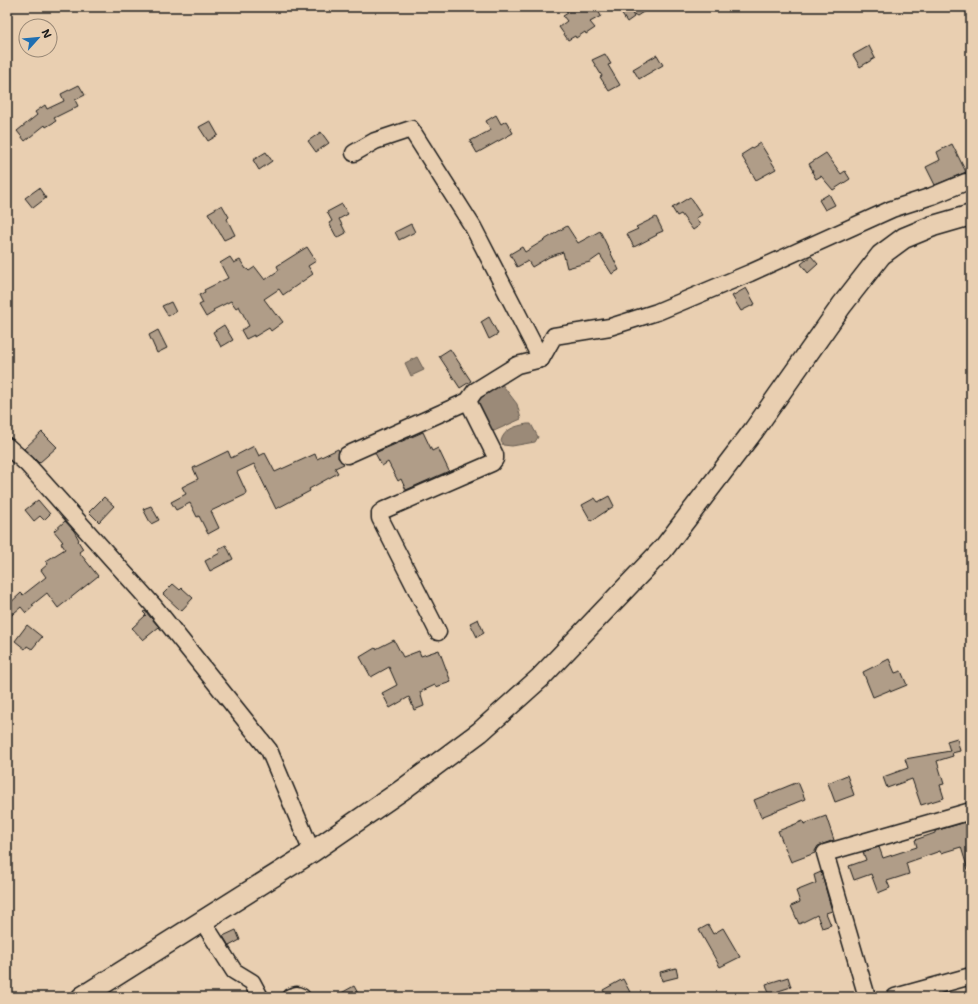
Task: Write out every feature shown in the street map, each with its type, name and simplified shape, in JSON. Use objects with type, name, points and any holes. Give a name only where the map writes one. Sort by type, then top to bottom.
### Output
[{"type":"main road","points":[[82,997],[312,852],[402,790],[480,732],[540,678],[664,548],[754,430],[842,305],[881,255],[904,238],[932,226],[971,215]]},
{"type":"street","points":[[354,153],[376,141],[412,129],[473,227],[541,359]]},
{"type":"street","points":[[347,456],[468,401],[475,391],[517,365],[541,359],[554,336],[610,327],[657,312],[750,274],[892,209],[932,196],[966,182],[971,182]]},
{"type":"street","points":[[438,632],[380,518],[380,513],[495,460],[495,455],[468,401]]},
{"type":"street","points":[[7,446],[27,464],[153,605],[269,750],[312,852]]},
{"type":"street","points":[[867,997],[825,853],[971,811]]},
{"type":"street","points":[[203,922],[234,971],[252,982],[260,997]]},
{"type":"street","points":[[895,997],[971,976]]},
{"type":"street","points":[[290,997],[297,994],[302,997]]},
{"type":"shaded area","points":[[417,357],[424,370],[411,376],[405,363]]},
{"type":"shaded area","points":[[501,383],[517,404],[521,419],[494,431],[490,431],[475,406],[480,397]]},
{"type":"shaded area","points":[[531,424],[538,437],[535,442],[512,446],[503,445],[501,441],[508,431],[515,427]]},
{"type":"building","points":[[564,7],[596,7],[601,16],[590,22],[595,28],[586,34],[585,32],[576,38],[575,36],[568,40],[559,27],[567,21],[563,16],[568,13]]},
{"type":"building","points":[[617,7],[651,7],[637,16],[632,13],[634,17],[627,22]]},
{"type":"building","points":[[869,46],[875,58],[860,67],[853,55]]},
{"type":"building","points":[[605,54],[611,64],[608,65],[620,85],[609,91],[592,60]]},
{"type":"building","points":[[657,55],[663,65],[639,79],[633,69]]},
{"type":"building","points":[[79,85],[85,95],[75,100],[78,106],[54,118],[56,121],[46,127],[45,125],[25,141],[17,131],[37,115],[35,112],[45,105],[47,109],[64,101],[61,94]]},
{"type":"building","points":[[496,115],[501,124],[506,121],[513,133],[477,153],[470,141],[491,130],[486,121]]},
{"type":"building","points":[[210,121],[218,135],[208,141],[199,127]]},
{"type":"building","points":[[321,132],[329,143],[316,152],[308,141]]},
{"type":"building","points":[[760,143],[776,169],[756,180],[741,155]]},
{"type":"building","points":[[952,144],[966,172],[935,185],[926,167],[940,160],[937,152]]},
{"type":"building","points":[[266,152],[272,161],[259,170],[253,160]]},
{"type":"building","points":[[826,153],[841,174],[845,171],[850,179],[833,190],[821,176],[816,179],[809,164]]},
{"type":"building","points":[[39,188],[46,198],[33,208],[25,198]]},
{"type":"building","points":[[829,194],[835,205],[825,210],[819,200]]},
{"type":"building","points":[[690,197],[702,215],[696,218],[700,225],[693,230],[681,214],[677,216],[672,208]]},
{"type":"building","points":[[342,204],[348,214],[339,219],[346,233],[337,238],[329,223],[332,221],[327,212]]},
{"type":"building","points":[[222,205],[229,217],[227,219],[235,235],[224,240],[208,213]]},
{"type":"building","points":[[656,217],[663,231],[634,247],[627,234],[638,229],[636,227]]},
{"type":"building","points":[[411,224],[415,232],[399,240],[395,232]]},
{"type":"building","points":[[567,226],[578,243],[600,231],[619,270],[612,274],[600,255],[590,262],[567,268],[563,252],[549,257],[532,267],[528,261],[517,267],[510,254],[522,247],[525,252]]},
{"type":"building","points":[[307,247],[316,261],[308,266],[313,274],[283,295],[279,289],[264,299],[283,322],[271,331],[269,328],[254,337],[254,335],[246,339],[241,330],[249,326],[239,306],[236,308],[231,301],[213,310],[214,312],[206,317],[199,305],[203,303],[199,295],[205,292],[204,290],[228,278],[220,263],[230,257],[234,263],[240,260],[249,271],[255,267],[265,280],[279,270],[277,266]]},
{"type":"building","points":[[811,256],[818,264],[808,273],[801,264]]},
{"type":"building","points":[[746,288],[755,304],[741,311],[732,296]]},
{"type":"building","points":[[171,302],[176,312],[168,316],[162,306]]},
{"type":"building","points":[[489,317],[498,334],[489,339],[481,322]]},
{"type":"building","points":[[224,325],[233,340],[221,347],[213,332]]},
{"type":"building","points":[[158,330],[167,348],[157,353],[149,335]]},
{"type":"building","points":[[450,349],[471,381],[460,388],[439,356]]},
{"type":"building","points":[[42,432],[57,447],[39,463],[24,449]]},
{"type":"building","points":[[423,432],[432,451],[438,448],[449,471],[406,490],[401,479],[398,481],[388,462],[382,466],[375,453]]},
{"type":"building","points":[[254,446],[259,456],[265,453],[275,472],[315,454],[317,459],[338,449],[338,458],[344,464],[335,468],[338,473],[309,489],[310,491],[276,509],[254,464],[237,472],[247,494],[211,511],[219,528],[208,534],[199,516],[197,517],[190,503],[176,510],[171,502],[186,494],[182,487],[198,479],[193,468],[228,451],[231,458]]},
{"type":"building","points":[[609,496],[614,506],[591,521],[582,505],[595,498],[598,502]]},
{"type":"building","points":[[104,497],[114,506],[99,522],[89,512]]},
{"type":"building","points":[[38,500],[50,514],[44,520],[40,516],[34,521],[25,510]]},
{"type":"building","points":[[151,506],[159,520],[151,524],[143,509]]},
{"type":"building","points":[[65,521],[74,531],[79,540],[78,541],[83,549],[79,552],[98,576],[58,608],[47,593],[32,605],[34,606],[26,613],[21,607],[7,619],[7,606],[21,593],[23,595],[46,577],[41,570],[48,564],[46,561],[65,549],[61,543],[63,542],[54,531]]},
{"type":"building","points":[[226,545],[233,559],[210,571],[205,561],[220,553],[218,549]]},
{"type":"building","points":[[173,584],[180,590],[182,588],[193,598],[181,611],[163,594]]},
{"type":"building","points":[[145,611],[159,627],[143,640],[132,628],[146,615],[143,612]]},
{"type":"building","points":[[478,619],[484,633],[477,637],[470,623]]},
{"type":"building","points":[[27,625],[42,637],[32,649],[27,646],[25,649],[15,641]]},
{"type":"building","points":[[394,640],[403,657],[419,651],[421,656],[439,650],[451,682],[436,687],[435,685],[420,692],[424,706],[414,710],[409,697],[390,708],[382,693],[397,685],[389,667],[371,677],[360,657],[375,648],[376,649]]},
{"type":"building","points":[[889,659],[895,673],[901,671],[907,685],[873,697],[863,672]]},
{"type":"building","points":[[957,738],[960,751],[952,753],[953,756],[937,761],[944,784],[940,785],[944,798],[921,805],[912,779],[887,788],[883,777],[908,768],[905,759],[950,751],[947,741]]},
{"type":"building","points":[[847,775],[854,795],[835,802],[828,783]]},
{"type":"building","points":[[798,782],[805,799],[761,817],[754,800]]},
{"type":"building","points":[[826,816],[834,840],[818,846],[815,853],[791,862],[778,831],[803,821],[804,824]]},
{"type":"building","points":[[966,822],[971,840],[971,873],[969,873],[961,847],[941,853],[940,851],[906,863],[909,874],[887,881],[890,888],[878,893],[871,874],[854,880],[849,866],[866,860],[863,852],[879,847],[883,858],[917,847],[915,840],[935,833],[935,831]]},
{"type":"building","points":[[821,872],[832,911],[826,913],[831,925],[822,928],[817,915],[799,924],[791,906],[800,902],[796,891],[816,883],[814,875]]},
{"type":"building","points":[[708,925],[713,934],[723,928],[740,957],[720,967],[699,930]]},
{"type":"building","points":[[236,930],[240,940],[229,946],[223,936]]},
{"type":"building","points":[[676,968],[678,977],[662,981],[660,972]]},
{"type":"building","points":[[788,977],[791,987],[769,994],[766,984]]},
{"type":"building","points":[[623,979],[631,994],[626,997],[607,997],[603,990]]},
{"type":"building","points":[[354,986],[360,997],[334,997]]}]
